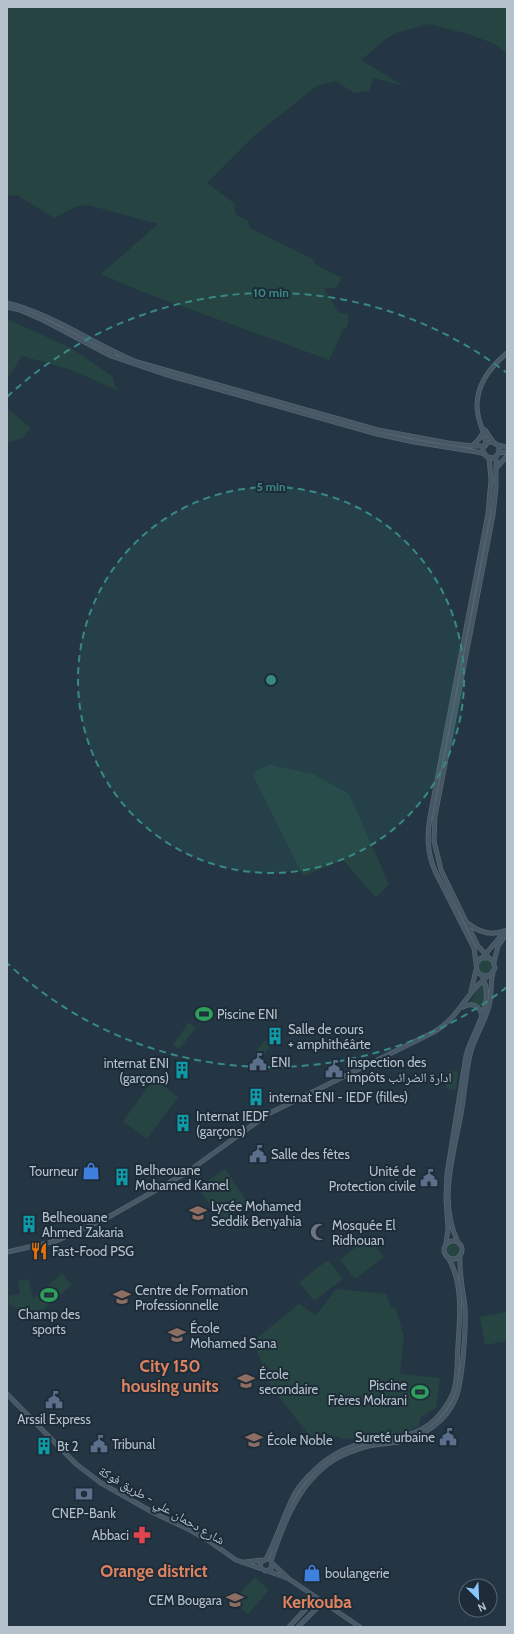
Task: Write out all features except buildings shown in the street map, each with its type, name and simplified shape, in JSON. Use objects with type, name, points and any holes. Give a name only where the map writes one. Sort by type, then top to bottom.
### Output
[{"type":"main road","points":[[7,302],[22,306],[44,316],[113,352],[137,362],[378,430],[415,438],[472,446],[485,445],[490,442],[507,447]]},
{"type":"main road","points":[[7,307],[20,310],[43,320],[111,356],[164,374],[377,434],[485,454],[489,457],[491,480],[488,514],[430,817],[428,838],[432,863],[443,888],[474,948],[476,969],[470,993],[462,1007],[449,1022],[440,1029],[268,1114],[186,1173],[105,1219],[56,1241],[7,1252]]},
{"type":"main road","points":[[485,454],[483,429],[477,406],[480,386],[493,366],[507,353]]},
{"type":"main road","points":[[472,446],[479,439],[483,429]]},
{"type":"main road","points":[[483,429],[499,449],[497,455],[493,515],[434,827],[434,841],[438,864],[478,946],[485,955],[494,962]]},
{"type":"main road","points":[[489,457],[507,452]]},
{"type":"main road","points":[[496,468],[507,456]]},
{"type":"main road","points":[[468,924],[477,930],[487,933],[496,933],[507,929]]},
{"type":"main road","points":[[476,964],[507,929]]},
{"type":"main road","points":[[476,969],[484,980],[487,997],[482,1016],[470,1042],[466,1056],[449,1158],[446,1190],[448,1229],[444,1252],[449,1259],[458,1283],[460,1324],[455,1385],[452,1396],[436,1419],[417,1432],[398,1438],[360,1444],[341,1451],[315,1470],[297,1490],[264,1559],[260,1564],[264,1570],[271,1569],[272,1562],[296,1500],[304,1487],[318,1473],[334,1460],[351,1451],[419,1436],[434,1426],[450,1407],[458,1389],[463,1355],[465,1316],[460,1272],[460,1256],[462,1248],[453,1231],[450,1214],[449,1190],[451,1169],[462,1110],[468,1063],[473,1046],[490,1004],[494,962],[498,946],[507,933]]},
{"type":"main road","points":[[481,958],[489,958]]},
{"type":"main road","points":[[470,993],[494,970]]},
{"type":"main road","points":[[481,975],[489,975]]},
{"type":"main road","points":[[462,1007],[467,1004],[476,1006],[480,1010],[482,1016]]},
{"type":"main road","points":[[446,1244],[453,1241],[458,1242]]},
{"type":"main road","points":[[449,1259],[456,1259],[460,1256]]},
{"type":"main road","name":"شارع دحمان علي - طريق فوكة","points":[[7,1394],[76,1464],[101,1483],[136,1503],[209,1540],[240,1562],[290,1579]]},
{"type":"main road","points":[[240,1562],[264,1559]]},
{"type":"main road","name":"شارع دحمان علي - طريق فوكة","points":[[264,1559],[272,1562],[290,1579],[360,1627]]},
{"type":"main road","points":[[289,1627],[316,1598]]},
{"type":"main road","points":[[298,1627],[322,1602]]},
{"type":"green space","points":[[7,7],[507,7],[507,54],[495,44],[468,34],[429,24],[396,33],[386,39],[361,60],[404,86],[374,78],[369,91],[354,93],[336,81],[318,85],[255,135],[207,183],[235,204],[235,214],[248,221],[250,228],[313,259],[315,264],[342,278],[336,288],[324,288],[338,312],[348,314],[348,325],[343,330],[329,360],[140,291],[101,274],[158,224],[88,205],[77,206],[54,218],[17,195],[7,196]]},
{"type":"green space","points":[[7,319],[71,348],[112,376],[117,390],[69,369],[22,356],[7,380]]},
{"type":"green space","points":[[7,408],[31,428],[23,438],[7,443]]},
{"type":"green space","points":[[272,764],[274,766],[313,774],[349,794],[389,884],[376,898],[343,860],[303,876],[253,775],[256,773],[255,771]]},
{"type":"green space","points":[[482,959],[488,959],[492,963],[492,969],[488,973],[482,973],[478,969],[478,963]]},
{"type":"green space","points":[[482,983],[485,995],[482,1012],[477,1005],[469,1003]]},
{"type":"green space","points":[[189,1022],[196,1028],[179,1049],[173,1045]]},
{"type":"green space","points":[[265,1040],[271,1045],[261,1058],[254,1053]]},
{"type":"green space","points":[[448,1070],[458,1071],[456,1090],[446,1089]]},
{"type":"green space","points":[[154,1079],[178,1097],[147,1139],[123,1121]]},
{"type":"green space","points":[[225,1169],[248,1203],[221,1222],[198,1187]]},
{"type":"green space","points":[[368,1237],[384,1257],[355,1279],[340,1260]]},
{"type":"green space","points":[[449,1244],[455,1244],[459,1248],[459,1254],[455,1258],[449,1258],[445,1254],[445,1248]]},
{"type":"green space","points":[[328,1260],[343,1279],[314,1301],[299,1282]]},
{"type":"green space","name":"Champ des sports","points":[[62,1273],[72,1285],[35,1317],[31,1316],[21,1307],[18,1309],[9,1304],[8,1296],[20,1294],[18,1281],[29,1279],[33,1299]]},
{"type":"green space","points":[[336,1289],[386,1294],[391,1306],[396,1310],[404,1336],[400,1374],[440,1378],[436,1408],[420,1418],[419,1426],[403,1433],[360,1438],[343,1439],[323,1432],[314,1439],[307,1433],[270,1385],[253,1341],[299,1304],[316,1315]]},
{"type":"green space","points":[[507,1312],[507,1341],[485,1345],[480,1317]]},
{"type":"green space","points":[[255,1577],[269,1590],[248,1614],[232,1601]]},
{"type":"place","name":"Piscine ENI","points":[[204,1014]]},
{"type":"place","name":"Salle de cours + amphithéârte","points":[[275,1036]]},
{"type":"place","name":"ENI","points":[[258,1062]]},
{"type":"place","name":"Inspection des impôts ادارة الضرائب","points":[[334,1069]]},
{"type":"place","name":"internat ENI (garçons)","points":[[182,1070]]},
{"type":"place","name":"internat ENI - IEDF (filles)","points":[[256,1097]]},
{"type":"place","name":"Internat IEDF (garçons)","points":[[183,1123]]},
{"type":"place","name":"Salle des fêtes","points":[[258,1154]]},
{"type":"place","name":"Tourneur","points":[[91,1171]]},
{"type":"place","name":"Belheouane Mohamed Kamel","points":[[122,1177]]},
{"type":"place","name":"Unité de Protection civile","points":[[429,1178]]},
{"type":"place","name":"Lycée Mohamed Seddik Benyahia","points":[[198,1213]]},
{"type":"place","name":"Belheouane Ahmed Zakaria","points":[[29,1224]]},
{"type":"place","name":"Mosquée El Ridhouan","points":[[319,1232]]},
{"type":"place","name":"Fast-Food PSG","points":[[39,1251]]},
{"type":"place","name":"Champ des sports","points":[[49,1295]]},
{"type":"place","name":"Centre de Formation Professionnelle","points":[[122,1297]]},
{"type":"place","name":"École Mohamed Sana","points":[[177,1335]]},
{"type":"place","name":"École secondaire","points":[[246,1381]]},
{"type":"place","name":"Piscine Frères Mokrani","points":[[420,1392]]},
{"type":"place","name":"Arssil Express","points":[[54,1400]]},
{"type":"place","name":"Sureté urbaine","points":[[448,1437]]},
{"type":"place","name":"École Noble","points":[[254,1440]]},
{"type":"place","name":"Tribunal","points":[[99,1444]]},
{"type":"place","name":"Bt 2","points":[[44,1446]]},
{"type":"place","name":"CNEP-Bank","points":[[84,1494]]},
{"type":"place","name":"Abbaci","points":[[142,1535]]},
{"type":"place","name":"boulangerie","points":[[312,1573]]},
{"type":"place","name":"CEM Bougara","points":[[235,1600]]},
{"type":"district","name":"City 150 housing units","points":[[170,1376]]},
{"type":"district","name":"Orange district","points":[[154,1571]]},
{"type":"district","name":"Kerkouba","points":[[317,1602]]}]
